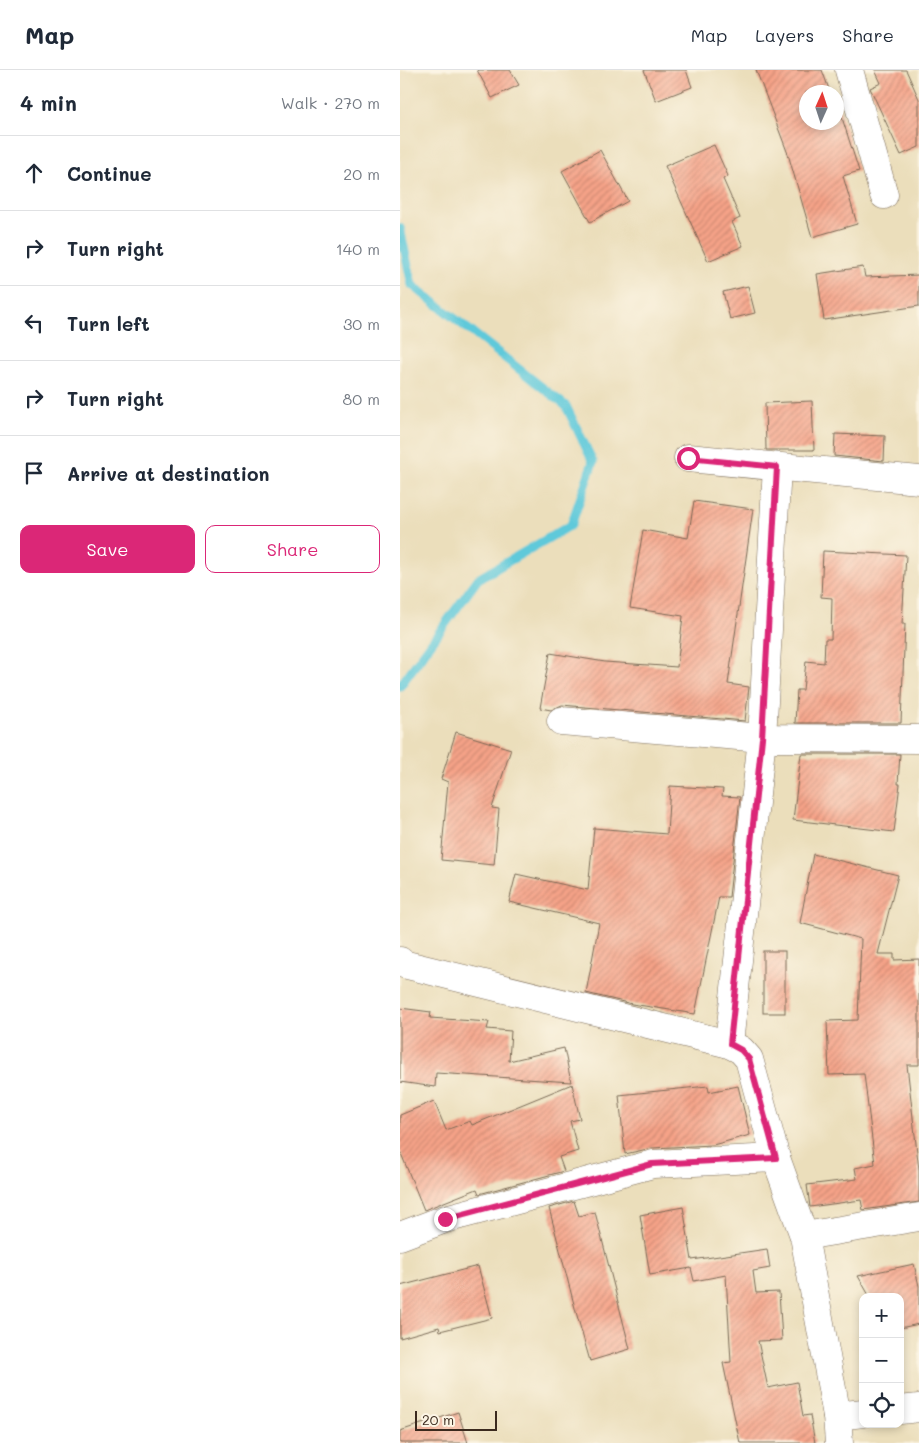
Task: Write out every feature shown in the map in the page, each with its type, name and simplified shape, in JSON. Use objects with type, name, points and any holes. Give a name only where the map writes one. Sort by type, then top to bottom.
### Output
[{"type":"street","points":[[849,70],[884,195]]},
{"type":"street","points":[[688,458],[919,480]]},
{"type":"street","points":[[730,1044],[762,738],[777,467]]},
{"type":"street","points":[[561,721],[762,738],[919,739]]},
{"type":"street","points":[[401,965],[730,1044],[741,1050],[749,1059],[776,1158],[804,1236],[850,1414],[839,1443]]},
{"type":"street","points":[[400,1236],[445,1219],[652,1164],[776,1158]]},
{"type":"street","points":[[804,1236],[919,1217]]},
{"type":"street","points":[[904,1410],[919,1408]]},
{"type":"building","points":[[477,70],[510,70],[519,85],[492,98]]},
{"type":"building","points":[[644,70],[686,70],[692,87],[656,101]]},
{"type":"building","points":[[756,70],[822,70],[827,85],[799,85],[799,130],[844,130],[844,124],[859,171],[843,176],[857,224],[812,237],[788,154]]},
{"type":"building","points":[[875,70],[906,70],[919,99],[919,147],[901,155],[870,88],[881,83]]},
{"type":"building","points":[[714,145],[728,176],[723,179],[740,218],[732,222],[743,246],[708,261],[665,166]]},
{"type":"building","points":[[600,150],[628,201],[590,222],[562,171]]},
{"type":"building","points":[[863,267],[865,277],[919,275],[919,306],[824,320],[817,274]]},
{"type":"building","points":[[748,286],[755,313],[730,319],[723,292]]},
{"type":"building","points":[[812,401],[814,450],[766,450],[765,403]]},
{"type":"building","points":[[835,434],[885,436],[884,461],[834,456]]},
{"type":"building","points":[[694,501],[753,509],[728,684],[749,687],[745,721],[562,705],[551,710],[540,708],[550,653],[605,662],[677,667],[683,616],[630,608],[643,530],[688,538]]},
{"type":"building","points":[[823,551],[906,555],[902,624],[905,624],[901,723],[795,723],[797,690],[803,690],[806,661],[824,663],[825,639],[831,639],[832,598],[821,597]]},
{"type":"building","points":[[456,732],[511,749],[492,808],[499,809],[494,865],[441,860],[448,782],[441,779]]},
{"type":"building","points":[[801,754],[900,754],[898,784],[900,784],[894,832],[793,820]]},
{"type":"building","points":[[670,786],[723,789],[722,796],[740,797],[729,897],[719,897],[695,1014],[632,1004],[586,993],[599,923],[509,902],[516,874],[588,890],[594,828],[667,834]]},
{"type":"building","points":[[813,854],[898,875],[878,954],[894,954],[894,960],[919,959],[919,1065],[907,1065],[919,1170],[919,1202],[863,1210],[861,1200],[810,1207],[807,1185],[857,1179],[855,1168],[875,1164],[864,1074],[829,1075],[827,1021],[858,1020],[861,939],[800,923]]},
{"type":"building","points":[[763,951],[785,951],[785,1013],[763,1013]]},
{"type":"building","points":[[400,1008],[431,1012],[430,1018],[489,1022],[487,1029],[511,1031],[509,1061],[564,1048],[571,1082],[436,1073],[435,1087],[400,1082]]},
{"type":"building","points":[[572,1084],[580,1119],[570,1121],[578,1151],[559,1157],[564,1171],[479,1194],[477,1189],[424,1210],[400,1151],[400,1115],[434,1101],[446,1130],[470,1121],[472,1125]]},
{"type":"building","points":[[708,1086],[709,1092],[738,1086],[750,1135],[713,1145],[652,1148],[625,1154],[619,1095]]},
{"type":"building","points":[[574,1201],[579,1216],[595,1212],[630,1349],[590,1361],[549,1208]]},
{"type":"building","points":[[683,1207],[692,1260],[767,1249],[770,1268],[753,1271],[756,1293],[779,1292],[782,1340],[758,1341],[768,1388],[797,1382],[803,1416],[810,1415],[815,1443],[740,1443],[723,1363],[731,1362],[726,1275],[694,1281],[691,1268],[650,1275],[640,1215]]},
{"type":"building","points":[[914,1264],[919,1286],[919,1324],[904,1327],[904,1293],[868,1293],[858,1276]]},
{"type":"building","points":[[478,1266],[492,1318],[440,1331],[439,1327],[400,1338],[400,1286]]},
{"type":"building","points":[[458,1412],[468,1443],[400,1443],[400,1431]]},
{"type":"waterway","points":[[400,228],[412,285],[566,406],[593,462],[571,525],[478,579],[400,686]]},
{"type":"route","points":[[445,1219],[652,1164],[776,1158],[749,1059],[741,1050],[730,1044],[762,738],[777,467],[688,458]]}]
